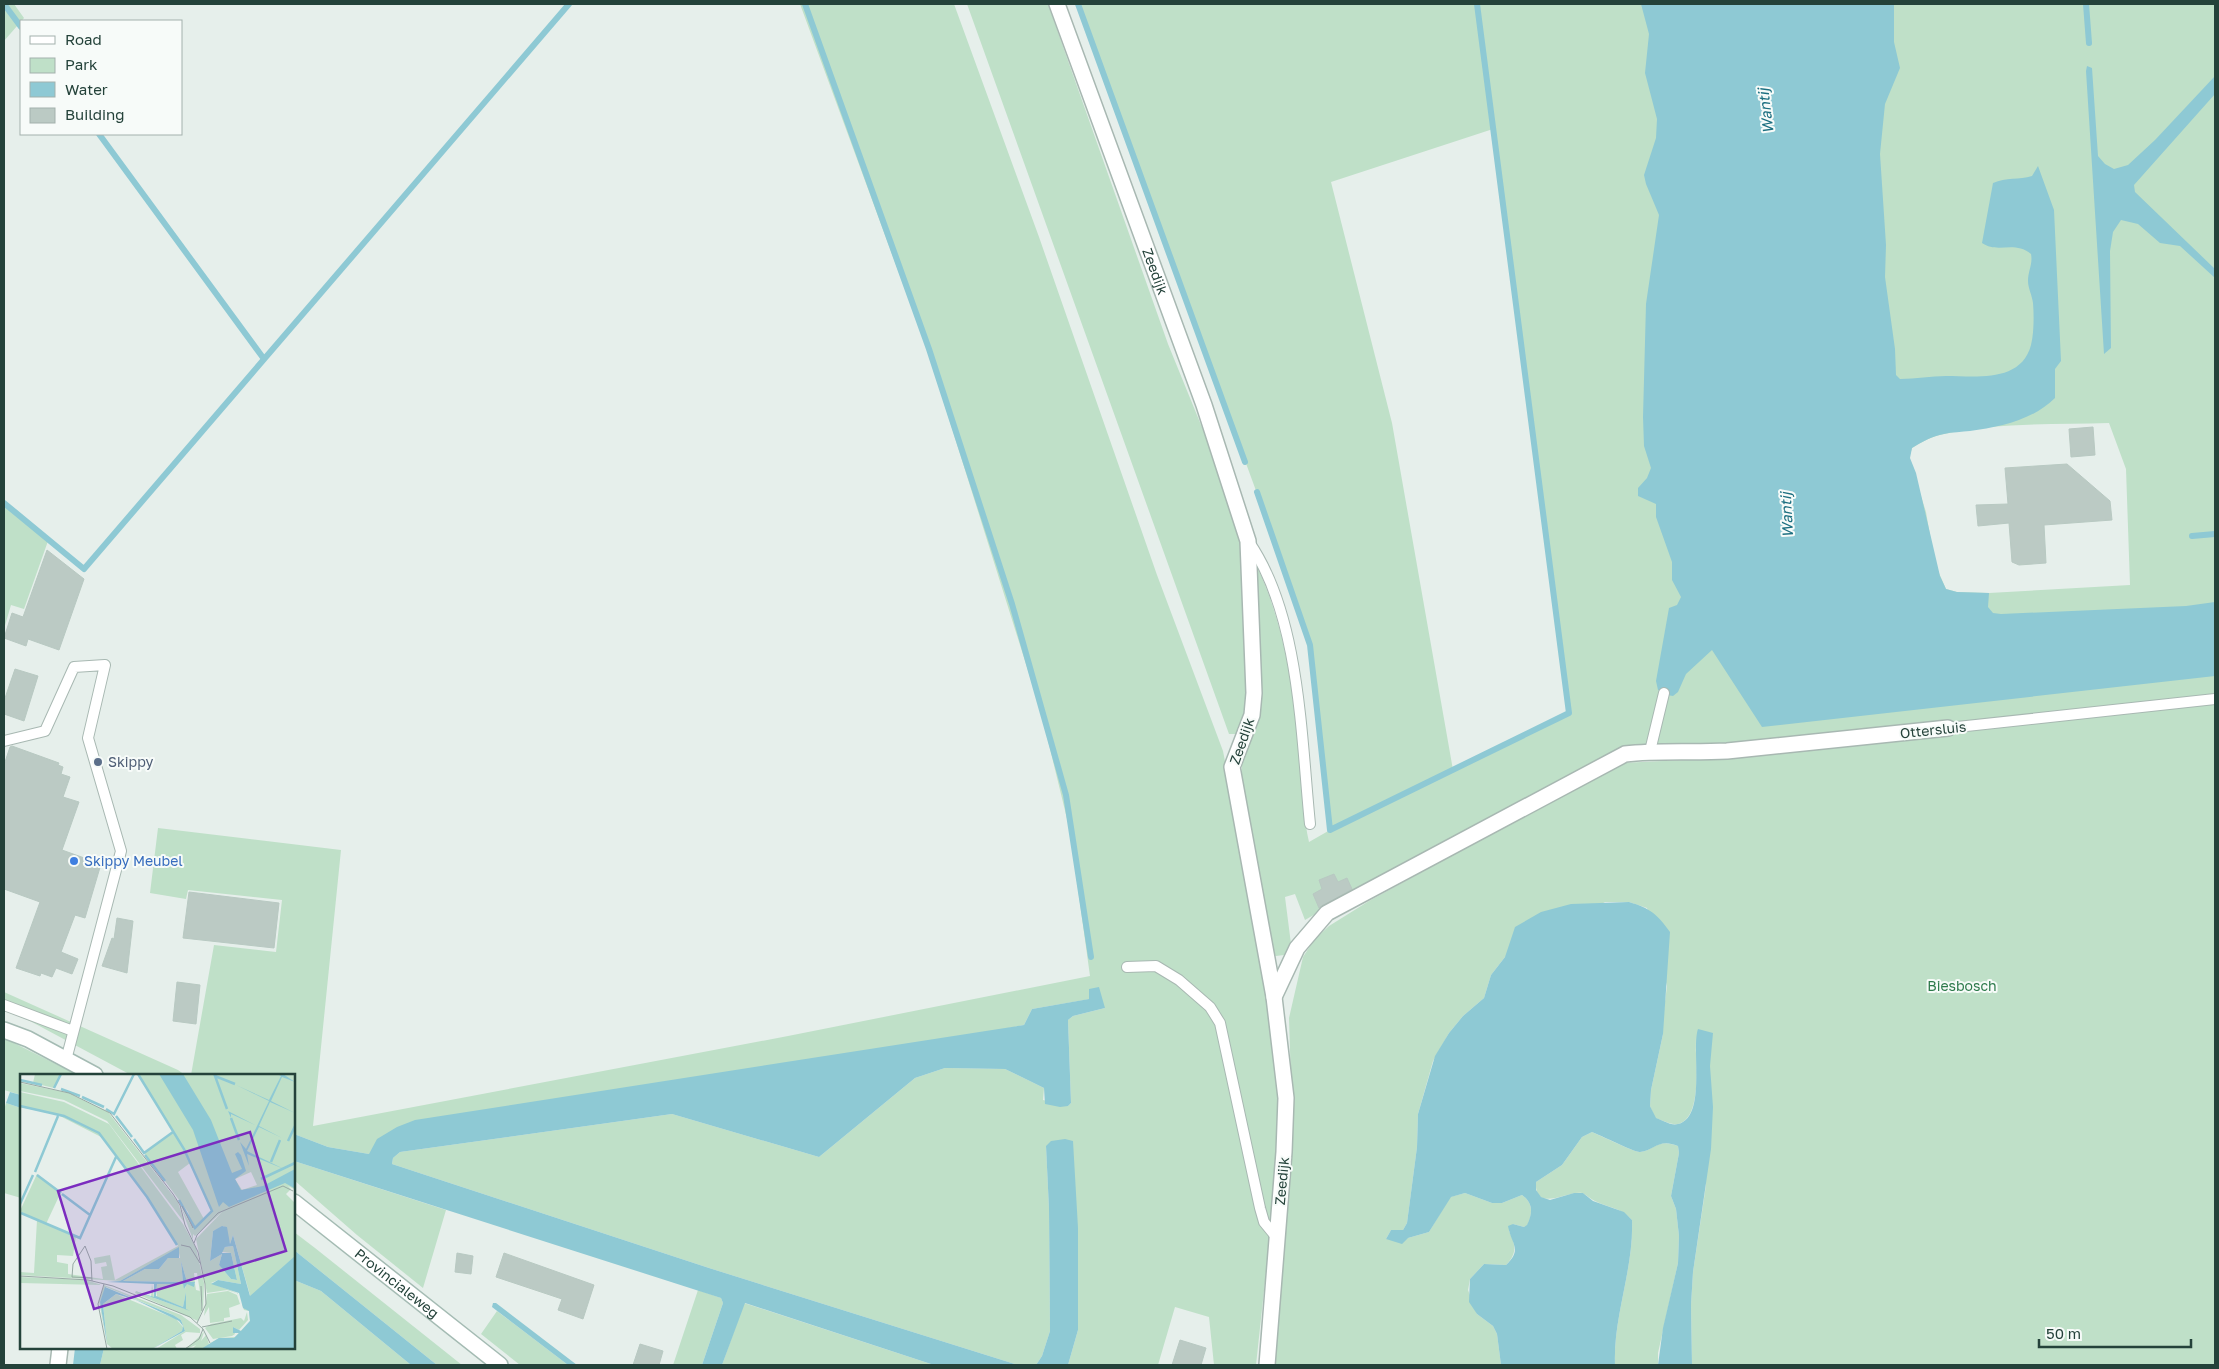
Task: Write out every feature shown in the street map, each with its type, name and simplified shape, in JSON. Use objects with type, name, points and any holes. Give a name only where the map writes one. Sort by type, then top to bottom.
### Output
[{"type":"street","name":"Zeedijk","points":[[1056,4],[1204,405],[1248,541],[1254,693],[1252,715],[1232,767],[1274,997],[1286,1098],[1284,1152],[1267,1365]]},
{"type":"street","name":"Ottersluis","points":[[1650,751],[1696,753],[1727,751],[1948,728]]},
{"type":"street","points":[[1274,997],[1297,948],[1327,913],[1625,754],[1650,751]]},
{"type":"street","points":[[4,1030],[28,1039],[93,1074]]},
{"type":"street","name":"Provincialeweg","points":[[295,1203],[500,1365]]},
{"type":"street","points":[[58,1365],[60,1349]]},
{"type":"lane","name":"Zeedijk","points":[[1248,541],[1260,558],[1274,591],[1293,656],[1310,824]]},
{"type":"lane","points":[[4,741],[45,731],[74,667],[105,665],[88,738],[121,851],[66,1060]]},
{"type":"lane","points":[[1650,751],[1664,693]]},
{"type":"lane","name":"Ottersluis","points":[[1948,728],[2215,698]]},
{"type":"lane","points":[[1127,966],[1156,966],[1179,980],[1210,1006],[1220,1023],[1260,1208],[1264,1222],[1277,1238]]},
{"type":"lane","points":[[4,1005],[73,1031]]},
{"type":"green space","points":[[4,4],[14,4],[24,18],[20,20],[20,23],[4,41]]},
{"type":"green space","points":[[800,4],[954,4],[1039,237],[1157,575],[1223,751],[1247,874],[1276,1056],[1279,1108],[1272,1216],[1256,1365],[1214,1365],[1209,1317],[1175,1307],[1158,1365],[1068,1365],[1078,1330],[1078,1229],[1046,1146],[1049,1209],[1050,1331],[1042,1356],[1036,1365],[1018,1365],[709,1268],[392,1164],[393,1158],[400,1152],[672,1114],[819,1157],[915,1078],[945,1068],[1005,1069],[1044,1088],[1043,1100],[1068,1106],[1071,1103],[1068,1020],[1073,1016],[1105,1008],[1090,999],[1032,1009],[1024,1025],[369,1154],[328,1147],[295,1134],[295,1074],[191,1074],[214,945],[276,952],[282,900],[188,890],[186,899],[150,893],[158,828],[341,850],[313,1126],[788,1036],[1090,976],[1070,831],[1041,712],[928,352]]},
{"type":"green space","points":[[967,4],[1048,4],[1168,344],[1232,501],[1243,549],[1250,679],[1244,720],[1238,734],[1229,734]]},
{"type":"green space","name":"Biesbosch","points":[[1078,4],[2215,4],[2215,1365],[1692,1365],[1691,1305],[1693,1272],[1706,1185],[1695,1037],[1697,1072],[1695,1099],[1691,1111],[1686,1120],[1678,1124],[1655,1118],[1650,1106],[1651,1090],[1663,1034],[1667,986],[1647,908],[1629,902],[1605,902],[1505,957],[1491,975],[1484,998],[1463,1016],[1449,1033],[1433,1061],[1418,1114],[1417,1147],[1407,1223],[1403,1230],[1391,1230],[1386,1239],[1408,1238],[1429,1232],[1450,1197],[1465,1193],[1492,1203],[1502,1203],[1522,1195],[1526,1198],[1531,1209],[1530,1217],[1527,1226],[1513,1224],[1509,1231],[1514,1245],[1514,1253],[1510,1261],[1506,1265],[1484,1264],[1470,1279],[1468,1290],[1477,1314],[1493,1326],[1497,1334],[1501,1365],[1273,1365],[1292,1115],[1289,1018],[1303,957],[1314,940],[1329,926],[1369,901],[1621,763],[1684,760],[1684,746],[1657,745],[1374,880],[1305,920],[1295,894],[1285,897],[1291,944],[1284,955],[1276,956],[1269,952],[1241,778],[1242,765],[1258,720],[1256,564],[1276,616],[1288,667],[1309,842],[1330,830],[1310,645],[1300,611]],"holes":[[[1493,129],[1569,713],[1453,770],[1392,423],[1331,182]],[[2109,423],[2126,469],[2130,585],[1989,593],[1957,592],[1946,589],[1935,564],[1926,512],[1909,458],[1912,448],[1940,435],[1964,430],[2026,425]]]},
{"type":"green space","points":[[4,504],[48,541],[24,609],[11,605],[4,629]]},
{"type":"green space","points":[[4,992],[184,1074],[129,1074],[30,1021],[4,1010]]},
{"type":"green space","points":[[4,1038],[76,1074],[20,1074],[20,1095],[4,1090]]},
{"type":"green space","points":[[6,1103],[20,1108],[20,1198],[4,1193],[4,1110]]},
{"type":"green space","points":[[1592,1132],[1637,1152],[1665,1143],[1678,1146],[1679,1153],[1671,1196],[1676,1209],[1679,1236],[1678,1263],[1658,1353],[1658,1365],[1615,1365],[1617,1329],[1630,1256],[1632,1220],[1619,1210],[1595,1201],[1582,1193],[1546,1199],[1540,1197],[1537,1192],[1536,1182],[1562,1165],[1582,1137]]},
{"type":"green space","points":[[295,1161],[446,1210],[423,1288],[357,1235],[295,1181]]},
{"type":"green space","points":[[295,1233],[462,1365],[437,1365],[295,1251]]},
{"type":"green space","points":[[295,1280],[321,1291],[411,1365],[100,1365],[104,1349],[295,1349]]},
{"type":"green space","points":[[698,1290],[721,1298],[723,1303],[702,1365],[673,1365]]},
{"type":"green space","points":[[744,1303],[934,1365],[722,1365]]},
{"type":"green space","points":[[497,1311],[568,1365],[520,1365],[481,1334]]},
{"type":"water","name":"Wantij","points":[[1641,4],[1894,4],[1894,42],[1900,68],[1885,104],[1880,154],[1886,245],[1885,277],[1895,349],[1896,375],[1900,379],[1996,375],[2008,372],[2018,366],[2026,357],[2031,345],[2034,318],[2028,281],[2031,254],[2018,248],[1994,247],[1982,243],[1993,183],[2032,176],[2038,166],[2054,210],[2061,361],[2055,369],[2055,398],[2037,412],[2016,421],[2004,425],[1940,435],[1912,448],[1910,458],[1916,473],[1940,576],[1946,589],[1957,592],[1989,593],[1988,607],[1993,613],[2001,614],[2186,606],[2215,602],[2215,676],[1762,727],[1712,650],[1686,674],[1678,692],[1673,696],[1658,690],[1656,681],[1669,608],[1677,605],[1681,597],[1672,580],[1672,562],[1656,517],[1656,504],[1638,496],[1638,488],[1647,478],[1651,468],[1644,446],[1643,417],[1646,304],[1659,215],[1644,175],[1656,138],[1657,119],[1645,73],[1649,34]]},
{"type":"water","points":[[2087,66],[2092,68],[2098,156],[2105,164],[2114,169],[2128,165],[2155,140],[2215,76],[2215,94],[2134,185],[2135,192],[2215,269],[2215,278],[2180,246],[2160,243],[2138,224],[2121,220],[2113,232],[2110,251],[2111,348],[2104,354],[2086,71]]},
{"type":"water","points":[[1629,902],[1652,912],[1670,932],[1663,1034],[1651,1090],[1650,1106],[1656,1118],[1670,1124],[1678,1124],[1687,1119],[1695,1096],[1696,1039],[1698,1029],[1713,1033],[1710,1066],[1713,1107],[1711,1149],[1693,1272],[1691,1305],[1692,1365],[1658,1365],[1663,1328],[1678,1263],[1679,1236],[1676,1209],[1671,1196],[1679,1153],[1678,1146],[1666,1143],[1637,1152],[1592,1132],[1582,1137],[1562,1165],[1536,1182],[1536,1190],[1541,1197],[1550,1200],[1574,1193],[1583,1193],[1593,1201],[1624,1212],[1632,1220],[1630,1256],[1617,1329],[1615,1365],[1501,1365],[1497,1334],[1493,1326],[1477,1314],[1469,1302],[1470,1279],[1484,1264],[1506,1265],[1514,1255],[1515,1250],[1508,1226],[1513,1224],[1524,1227],[1527,1225],[1531,1208],[1526,1198],[1522,1195],[1502,1203],[1492,1203],[1465,1193],[1451,1197],[1429,1232],[1408,1238],[1402,1244],[1386,1239],[1391,1230],[1403,1230],[1407,1223],[1417,1147],[1418,1114],[1435,1056],[1449,1033],[1463,1016],[1484,998],[1491,975],[1505,957],[1515,927],[1541,912],[1571,904]]},
{"type":"water","points":[[1099,987],[1105,1008],[1073,1016],[1068,1020],[1071,1103],[1068,1106],[1060,1107],[1045,1104],[1044,1088],[1005,1069],[945,1068],[915,1078],[819,1157],[672,1114],[400,1152],[393,1158],[392,1164],[709,1268],[1018,1365],[934,1365],[745,1303],[722,1365],[702,1365],[723,1303],[721,1298],[295,1161],[295,1134],[328,1147],[369,1154],[377,1139],[397,1127],[415,1120],[1024,1025],[1032,1009],[1089,999],[1089,989]]},
{"type":"water","points":[[10,1092],[20,1095],[20,1108],[6,1103]]},
{"type":"water","points":[[1065,1139],[1073,1141],[1078,1228],[1078,1330],[1068,1365],[1036,1365],[1042,1356],[1050,1331],[1049,1209],[1046,1146],[1051,1141]]},
{"type":"water","points":[[295,1251],[437,1365],[411,1365],[321,1291],[295,1280]]},
{"type":"water","points":[[493,1303],[496,1303],[577,1365],[568,1365],[492,1307]]},
{"type":"water","points":[[75,1349],[104,1349],[100,1365],[73,1365]]},
{"type":"building","points":[[2093,427],[2095,455],[2071,457],[2069,429]]},
{"type":"building","points":[[2067,464],[2110,501],[2112,520],[2044,525],[2046,563],[2019,565],[2012,562],[2009,523],[1978,526],[1976,505],[2008,504],[2005,468]]},
{"type":"building","points":[[47,550],[84,579],[59,650],[28,639],[26,646],[4,638],[12,613],[23,617]]},
{"type":"building","points":[[15,669],[38,676],[24,721],[4,714],[4,701]]},
{"type":"building","points":[[12,746],[59,763],[58,765],[63,767],[61,774],[70,777],[63,797],[79,802],[62,850],[101,864],[85,918],[75,915],[61,952],[78,959],[72,974],[56,968],[52,977],[41,973],[40,976],[16,968],[40,902],[4,889],[4,765]]},
{"type":"building","points":[[1334,874],[1338,882],[1347,878],[1352,889],[1319,908],[1313,894],[1322,889],[1319,880]]},
{"type":"building","points":[[189,892],[279,903],[274,948],[183,938]]},
{"type":"building","points":[[117,918],[133,921],[127,973],[102,966],[112,938],[114,939]]},
{"type":"building","points":[[177,982],[200,985],[196,1024],[173,1021]]},
{"type":"building","points":[[457,1253],[473,1256],[471,1274],[455,1272]]},
{"type":"building","points":[[504,1253],[594,1285],[583,1319],[558,1310],[562,1299],[496,1277]]},
{"type":"building","points":[[1180,1340],[1206,1348],[1201,1365],[1172,1365]]},
{"type":"building","points":[[640,1344],[663,1351],[659,1365],[633,1365]]},
{"type":"waterway","points":[[4,4],[20,26]]},
{"type":"waterway","points":[[4,503],[84,569],[569,4]]},
{"type":"waterway","points":[[805,4],[929,349],[1012,604],[1066,795],[1091,957]]},
{"type":"waterway","points":[[1078,4],[1245,462]]},
{"type":"waterway","points":[[1257,492],[1310,645],[1330,830],[1569,713],[1477,4]]},
{"type":"waterway","points":[[2086,4],[2089,43]]},
{"type":"waterway","points":[[100,135],[264,359]]},
{"type":"waterway","points":[[2192,536],[2215,534]]},
{"type":"place","name":"Skippy","points":[[98,762]]},
{"type":"place","name":"Skippy Meubel","points":[[74,861]]}]
